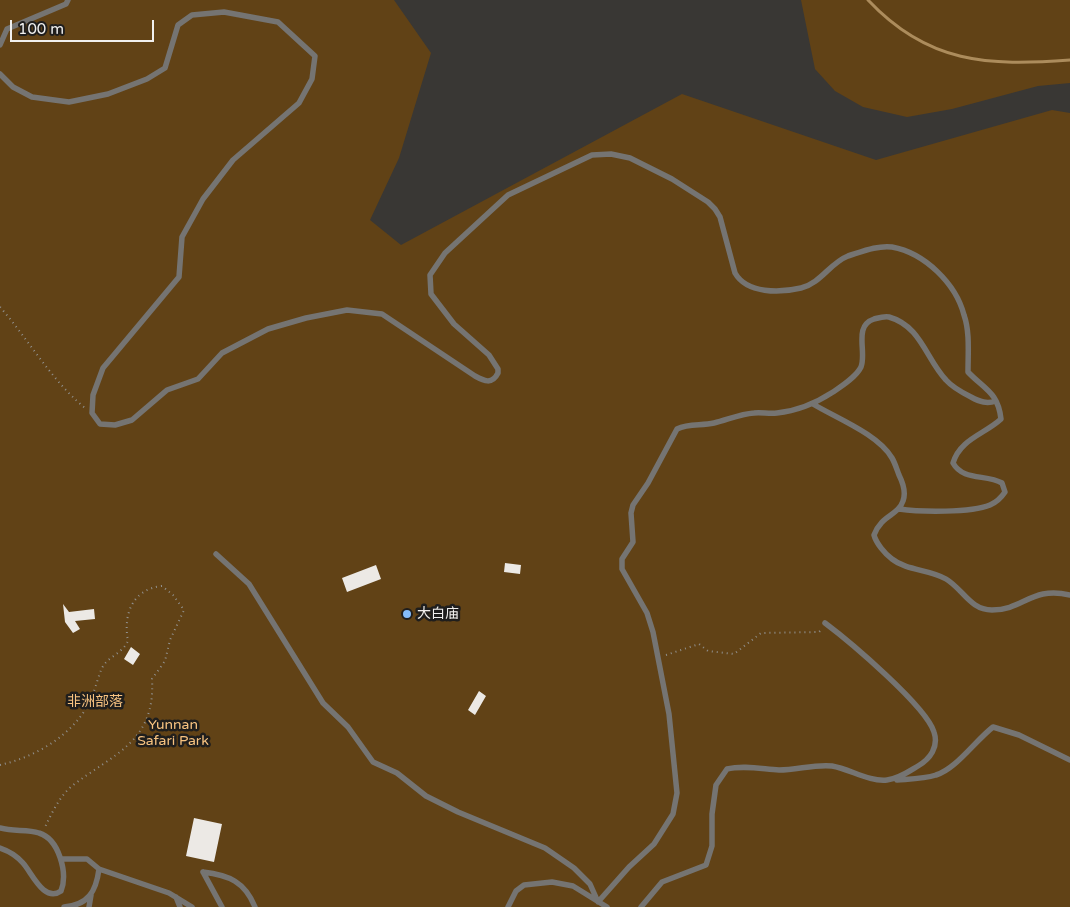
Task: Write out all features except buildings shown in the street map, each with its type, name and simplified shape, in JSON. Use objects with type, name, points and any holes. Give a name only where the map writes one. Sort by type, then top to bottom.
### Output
[{"type":"lane","points":[[0,45],[6,29],[66,4],[68,0]]},
{"type":"lane","points":[[0,74],[13,87],[32,97],[69,102],[108,94],[147,80],[165,68],[178,25],[192,15],[224,12],[278,22],[315,56],[312,79],[299,103],[233,160],[203,199],[182,237],[179,277],[103,368],[93,395],[92,413],[100,424],[115,425],[132,420],[167,390],[198,379],[222,353],[268,329],[306,318],[347,310],[382,314],[475,376],[488,382],[492,381],[498,373],[495,363],[489,355],[454,324],[431,294],[430,274],[445,253],[508,195],[592,155],[602,153],[621,155],[672,179],[716,209],[720,217],[735,273],[739,279],[758,289],[774,291],[802,288],[818,280],[845,257],[883,247],[902,250],[927,263],[942,275],[965,316],[968,372],[990,390],[996,401],[1001,419],[962,446],[956,453],[954,462],[958,471],[966,475],[994,479],[1002,483],[1005,492],[999,500],[982,508],[917,512],[899,509]]},
{"type":"lane","points":[[598,902],[629,867],[654,844],[673,814],[677,793],[669,714],[647,613],[622,569],[622,559],[633,542],[631,513],[633,505],[648,484],[676,428],[685,424],[713,424],[732,417],[755,413],[777,413],[813,404],[850,379],[861,366],[861,337],[864,328],[870,320],[888,317],[905,326],[920,338],[946,380],[960,391],[988,404],[996,401]]},
{"type":"lane","points":[[813,404],[863,432],[878,443],[891,457],[904,491],[904,500],[899,509],[881,520],[874,535],[892,560],[904,566],[929,571],[945,578],[978,608],[1001,609],[1033,596],[1054,592],[1070,595]]},
{"type":"lane","points":[[216,554],[249,584],[323,703],[348,727],[373,762],[398,773],[426,796],[458,812],[545,848],[574,868],[590,884],[598,902]]},
{"type":"lane","points":[[824,623],[850,642],[896,686],[924,714],[934,732],[936,741],[929,759],[897,778],[888,780]]},
{"type":"lane","points":[[641,907],[662,882],[706,865],[712,846],[714,794],[716,785],[726,769],[735,767],[780,770],[824,766],[842,769],[878,780],[937,775],[954,766],[978,739],[993,727],[1019,735],[1070,760]]},
{"type":"lane","points":[[0,828],[42,834],[47,837],[62,859],[64,870],[61,891],[52,894],[40,886],[17,858],[0,848]]},
{"type":"lane","points":[[62,859],[87,859],[99,869],[176,897],[192,907]]},
{"type":"lane","points":[[89,907],[91,895],[98,881],[99,869]]},
{"type":"lane","points":[[222,907],[203,872],[221,874],[239,882],[251,897],[255,907]]},
{"type":"lane","points":[[508,907],[516,891],[524,885],[542,883],[573,886],[607,907]]},
{"type":"lane","points":[[64,907],[77,906],[91,895]]},
{"type":"lane","points":[[176,897],[180,907]]},
{"type":"path","points":[[0,307],[18,327],[66,392],[92,413]]},
{"type":"path","points":[[0,765],[39,751],[79,720],[98,684],[102,668],[107,661],[120,653],[128,641],[125,620],[131,606],[141,594],[154,587],[162,586],[173,595],[184,610],[170,640],[165,661],[152,679],[153,695],[138,735],[128,746],[66,792],[56,805],[42,834]]},
{"type":"path","points":[[658,658],[699,644],[708,651],[734,654],[761,633],[819,632],[824,623]]},
{"type":"green space","points":[[0,0],[394,0],[431,53],[399,158],[370,220],[401,245],[682,94],[876,160],[1052,110],[1070,113],[1070,907],[0,907]]},
{"type":"green space","points":[[801,0],[1070,0],[1070,83],[1038,86],[952,109],[907,117],[863,107],[835,91],[815,69]]},
{"type":"waterway","points":[[868,0],[891,21],[913,37],[937,49],[986,61],[1040,62],[1070,60]]},
{"type":"place","name":"大白庙","points":[[407,614]]},
{"type":"park label","name":"非洲部落","points":[[95,702]]},
{"type":"park label","name":"Yunnan Safari Park","points":[[173,734]]}]
